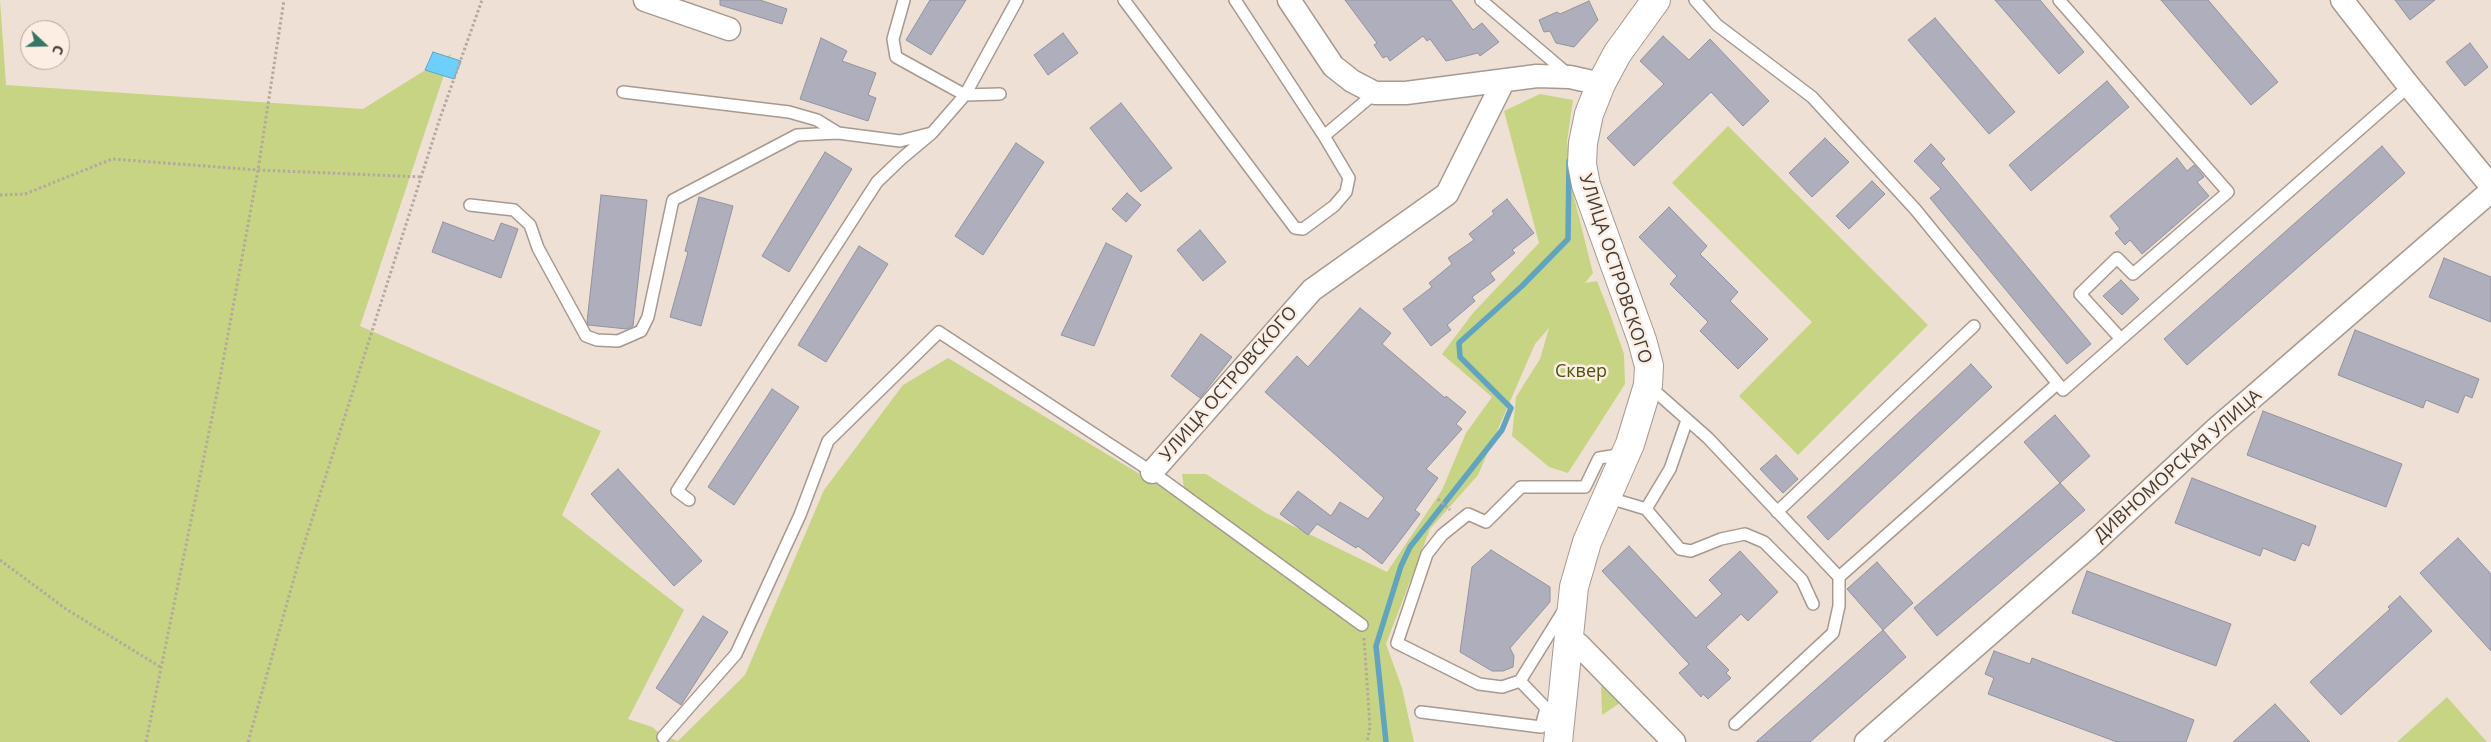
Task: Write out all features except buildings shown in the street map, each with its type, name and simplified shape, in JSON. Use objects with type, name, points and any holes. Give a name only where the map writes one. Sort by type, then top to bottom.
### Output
[{"type":"street","points":[[645,0],[729,29]]},
{"type":"street","points":[[1289,0],[1333,66],[1352,81],[1375,93],[1406,93],[1503,82],[1537,76],[1570,77],[1601,84]]},
{"type":"street","name":"УЛИЦА ОСТРОВСКОГО","points":[[1554,727],[1574,593],[1587,542],[1605,497],[1626,454],[1648,385],[1649,366],[1642,340],[1586,185],[1582,164],[1583,143],[1590,114],[1601,84],[1617,54],[1656,0]]},
{"type":"street","points":[[2342,0],[2491,186]]},
{"type":"street","name":"УЛИЦА ОСТРОВСКОГО","points":[[1152,472],[1312,290],[1447,194],[1503,82]]},
{"type":"street","name":"ДИВНОМОРСКАЯ УЛИЦА","points":[[1866,742],[2091,545],[2216,429],[2491,191]]},
{"type":"street","points":[[1567,643],[1578,644],[1674,742]]},
{"type":"lane","points":[[904,0],[893,38],[896,57],[965,95],[1000,94]]},
{"type":"lane","points":[[689,500],[677,490],[877,182],[900,159],[932,133],[965,95],[1017,0]]},
{"type":"lane","points":[[1124,0],[1295,228],[1303,228],[1334,206],[1346,192],[1349,178],[1324,136],[1235,0]]},
{"type":"lane","points":[[1481,0],[1570,77]]},
{"type":"lane","points":[[1695,0],[1717,25],[1812,98],[1915,209],[2063,390],[2409,86]]},
{"type":"lane","points":[[2058,0],[2228,192],[2133,274],[2117,258],[2080,294],[2121,339]]},
{"type":"lane","points":[[622,92],[789,112],[817,120],[838,133]]},
{"type":"lane","points":[[1324,136],[1375,93]]},
{"type":"lane","points":[[470,206],[514,210],[530,225],[538,248],[586,336],[597,340],[618,341],[640,331],[648,317],[673,200],[797,135],[838,133],[900,141],[932,133]]},
{"type":"lane","points":[[1777,512],[1974,326]]},
{"type":"lane","points":[[663,736],[736,654],[800,515],[828,441],[939,332],[1152,472],[1362,625]]},
{"type":"lane","points":[[1839,577],[2057,384]]},
{"type":"lane","points":[[1648,385],[1708,438],[1839,577],[1839,606],[1832,633],[1736,724]]},
{"type":"lane","points":[[1646,509],[1670,468],[1687,420]]},
{"type":"lane","points":[[1574,593],[1520,681],[1502,687],[1479,684],[1397,643],[1427,554],[1442,535],[1468,514],[1486,522],[1521,487],[1585,487],[1599,458],[1626,454]]},
{"type":"lane","points":[[1605,497],[1646,509],[1680,549],[1691,551],[1721,539],[1745,534],[1764,542],[1802,580],[1813,604]]},
{"type":"lane","points":[[1421,712],[1554,727],[1546,708],[1520,681]]},
{"type":"path","points":[[146,742],[258,170],[284,0]]},
{"type":"path","points":[[248,742],[300,557],[439,121],[482,0]]},
{"type":"path","points":[[0,194],[25,194],[112,159],[258,170],[422,177]]},
{"type":"path","points":[[1438,499],[1450,510]]},
{"type":"path","points":[[0,560],[66,609],[162,668]]},
{"type":"path","points":[[1362,625],[1366,656],[1370,727],[1367,742]]},
{"type":"green space","name":"Сквер","points":[[0,0],[6,85],[363,109],[451,54],[360,326],[601,431],[562,515],[684,610],[628,719],[652,727],[663,736],[678,741],[745,675],[824,490],[903,385],[948,358],[1186,502],[1182,474],[1206,474],[1266,513],[1387,572],[1442,490],[1466,433],[1492,397],[1442,354],[1473,313],[1539,243],[1504,111],[1540,94],[1573,100],[1567,141],[1574,197],[1593,273],[1585,283],[1597,281],[1624,354],[1625,384],[1568,473],[1549,467],[1512,436],[1516,397],[1540,359],[1549,328],[1535,344],[1478,475],[1430,529],[1386,644],[1402,688],[1414,742],[0,742]]},
{"type":"green space","points":[[1728,126],[1928,325],[1798,455],[1739,396],[1812,322],[1672,183]]},
{"type":"green space","points":[[1601,682],[1620,703],[1602,715]]},
{"type":"green space","points":[[2447,697],[2487,742],[2397,742],[2426,716]]},
{"type":"water","points":[[433,52],[461,61],[454,79],[425,70]]},
{"type":"waterway","points":[[1386,742],[1376,646],[1401,566],[1410,547],[1502,430],[1511,408],[1460,357],[1459,343],[1522,286],[1568,239],[1569,161]]}]
